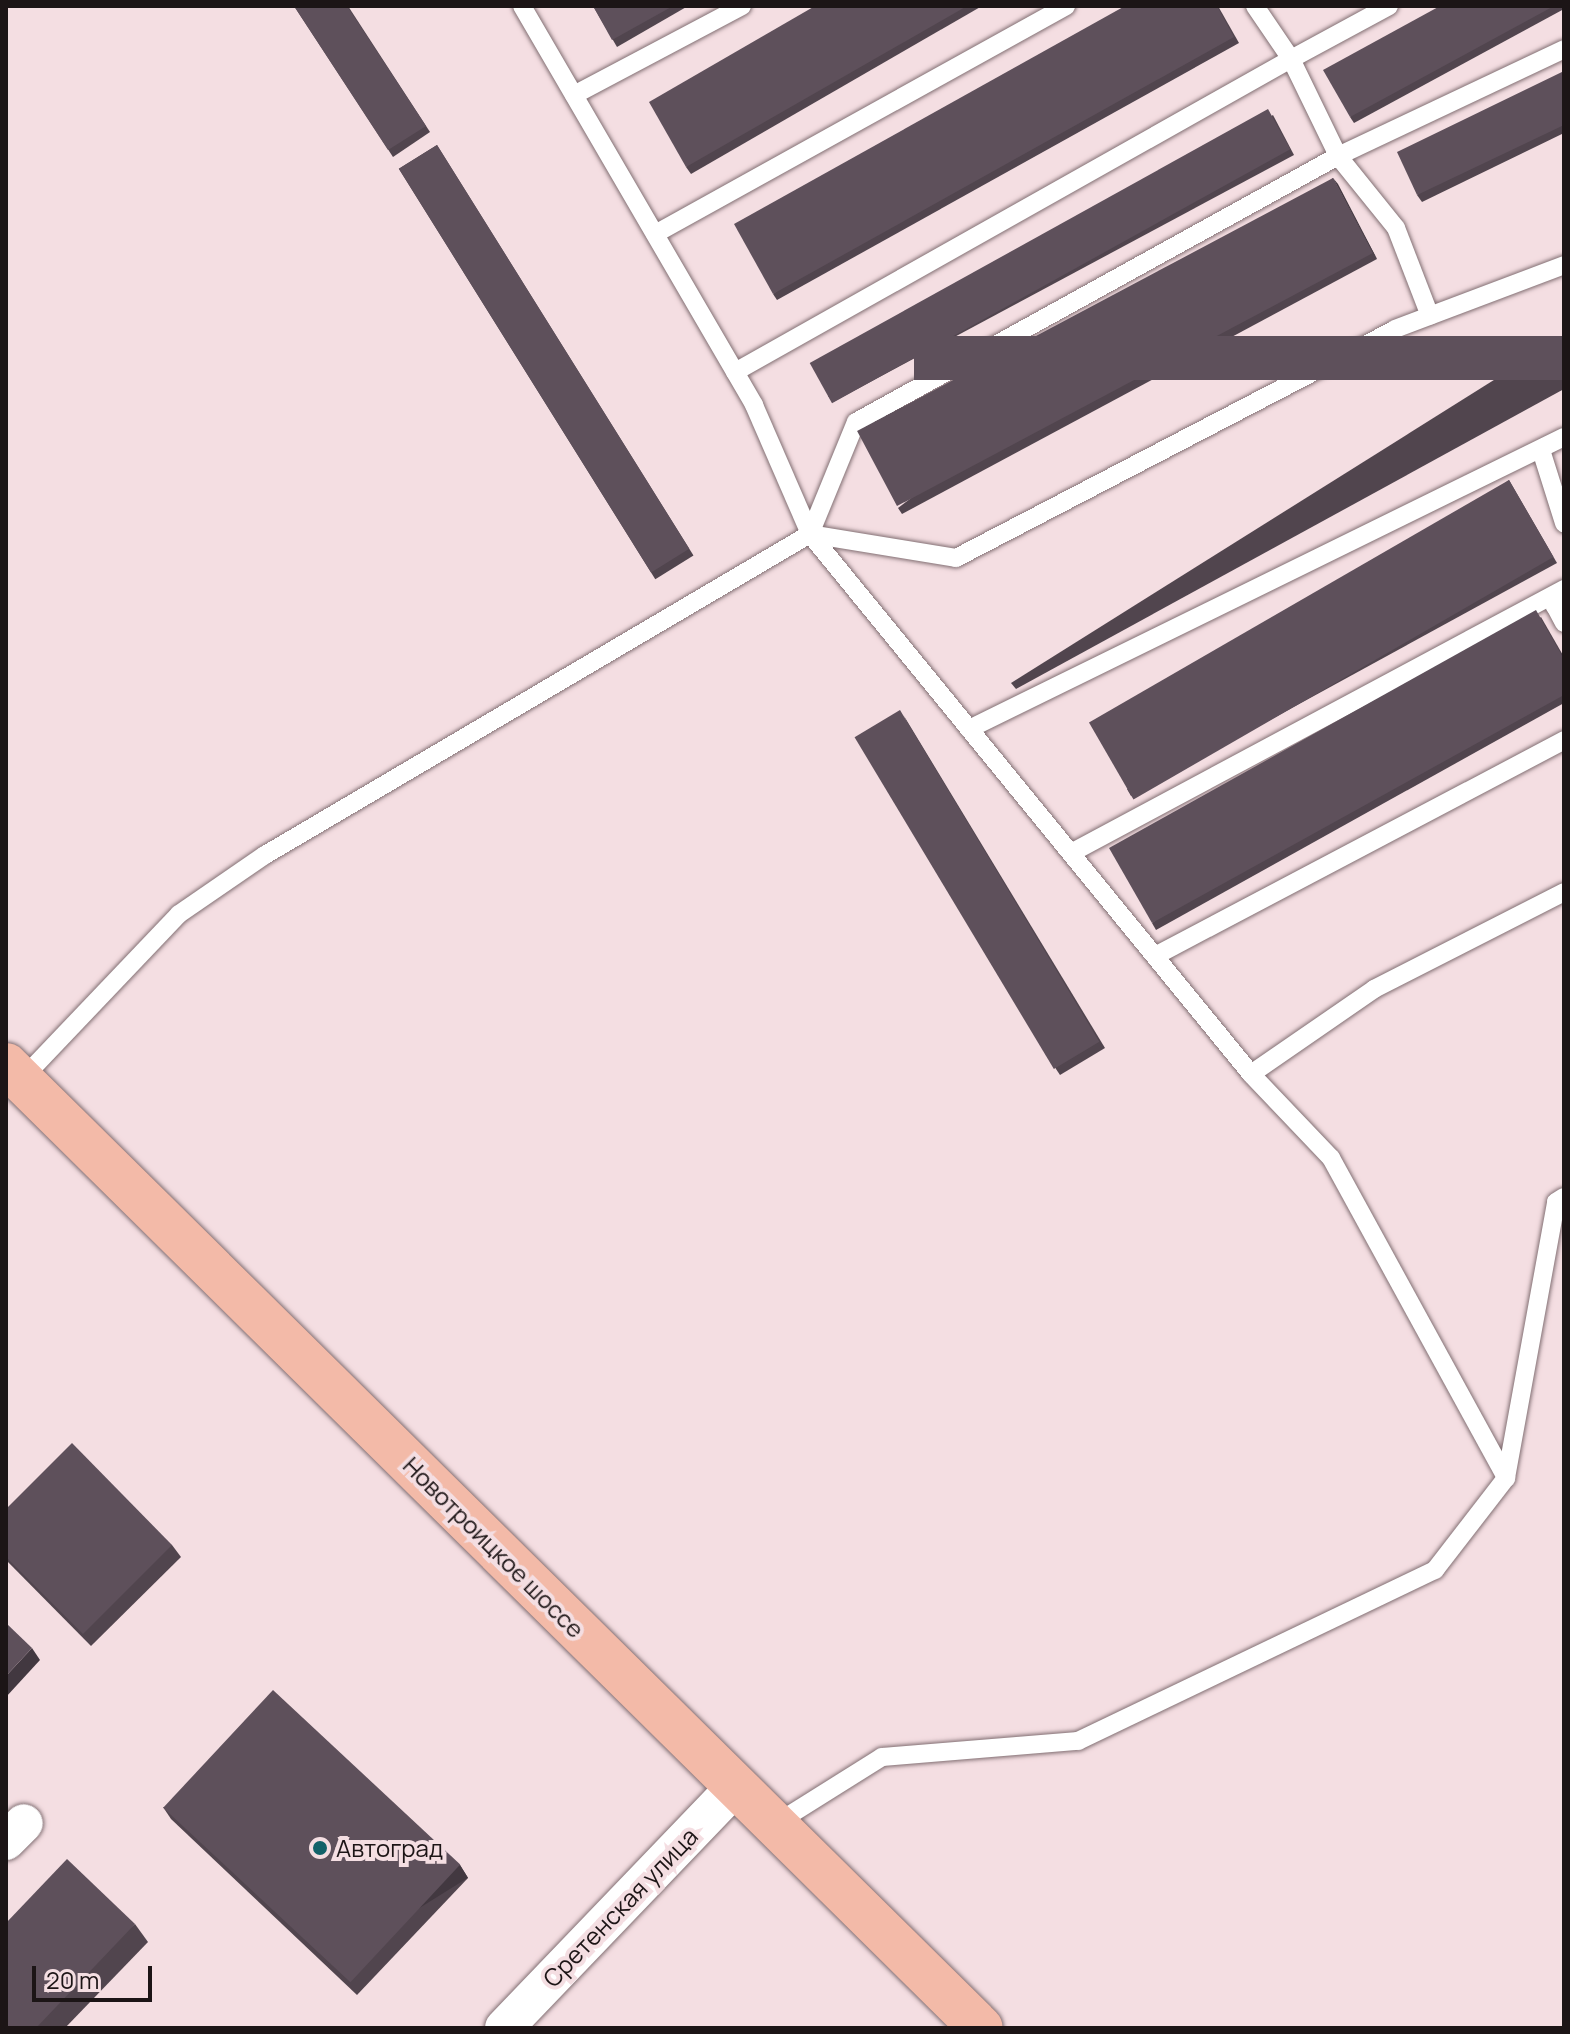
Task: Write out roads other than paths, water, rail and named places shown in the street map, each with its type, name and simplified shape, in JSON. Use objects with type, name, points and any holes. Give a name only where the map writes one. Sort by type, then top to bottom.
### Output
[{"type":"main road","name":"Новотроицкое шоссе","points":[[11,1080],[981,2028]]},
{"type":"street","name":"Сретенская улица","points":[[504,2028],[736,1786]]},
{"type":"lane","points":[[522,6],[754,405],[810,534],[1251,1074],[1331,1158],[1506,1478]]},
{"type":"lane","points":[[574,95],[742,6]]},
{"type":"lane","points":[[655,234],[1066,6]]},
{"type":"lane","points":[[1255,6],[1291,59],[1338,156],[1396,228],[1430,316]]},
{"type":"lane","points":[[735,372],[1389,6]]},
{"type":"lane","points":[[11,1080],[179,914],[265,855],[810,534],[856,422],[1338,156],[1564,49]]},
{"type":"lane","points":[[810,534],[956,558],[1395,329],[1564,265]]},
{"type":"lane","points":[[969,729],[1564,437]]},
{"type":"lane","points":[[1541,450],[1564,523]]},
{"type":"lane","points":[[1071,853],[1564,589]]},
{"type":"lane","points":[[1564,597],[1555,606],[1564,623]]},
{"type":"lane","points":[[1155,956],[1564,740]]},
{"type":"lane","points":[[1251,1074],[1374,989],[1564,892]]},
{"type":"lane","points":[[775,1824],[882,1757],[1078,1741],[1435,1570],[1506,1478],[1556,1202],[1564,1197]]},
{"type":"place","name":"Автоград","points":[[320,1848]]}]
